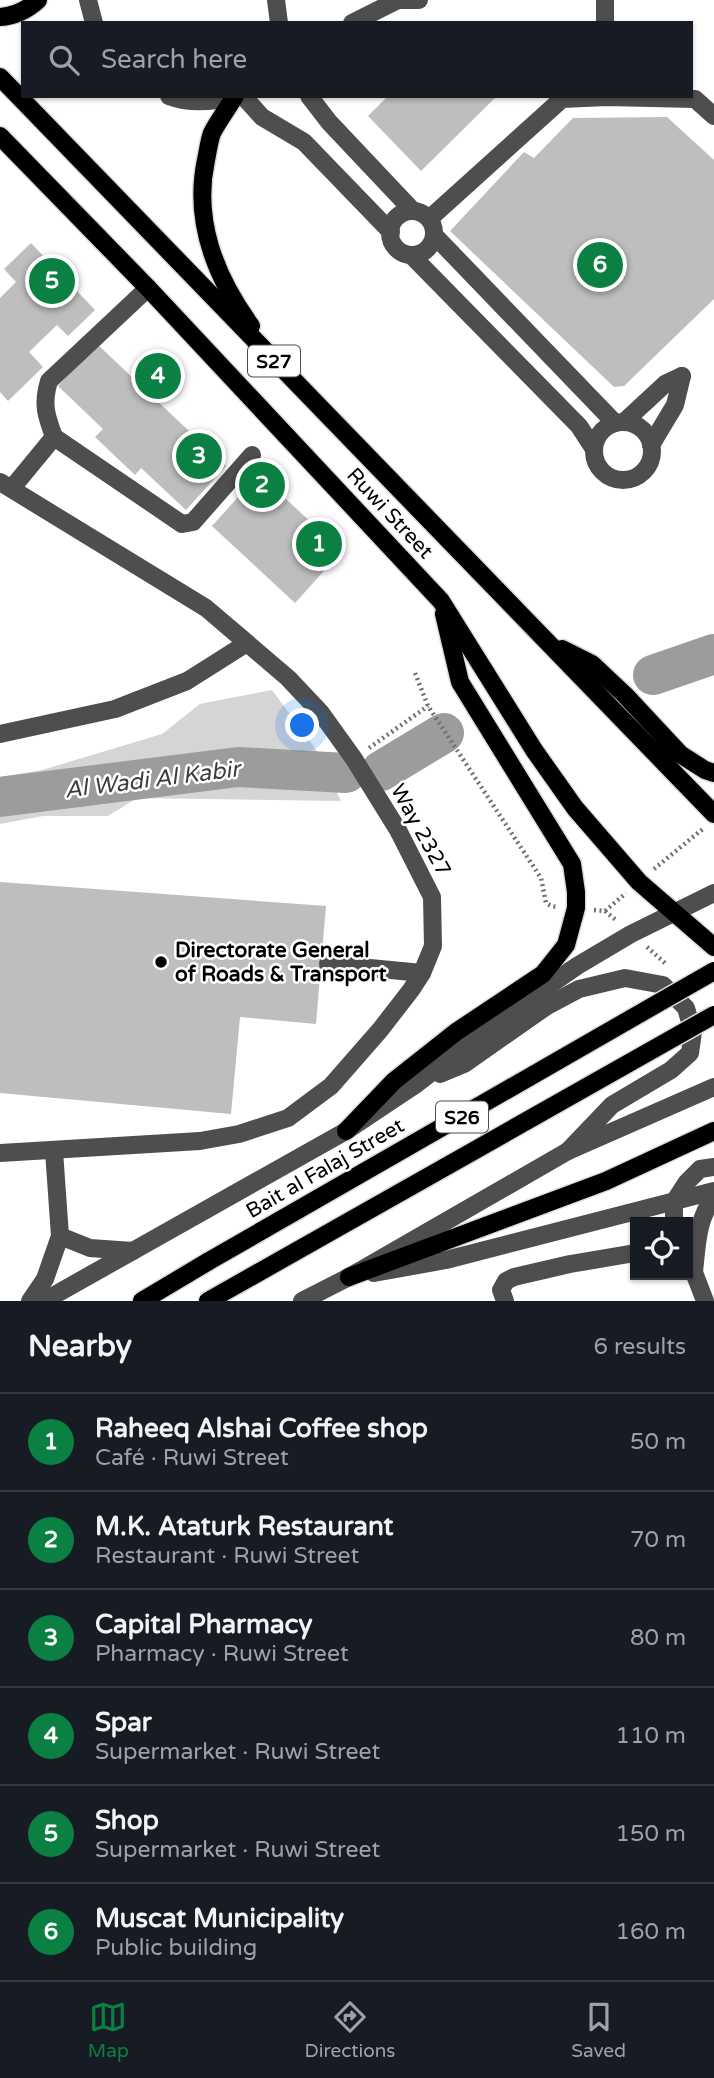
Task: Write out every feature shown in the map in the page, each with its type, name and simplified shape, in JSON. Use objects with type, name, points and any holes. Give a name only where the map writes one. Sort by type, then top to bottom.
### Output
[{"type":"main road","points":[[0,17],[28,9],[38,0]]},
{"type":"main road","name":"Ruwi Street","points":[[0,77],[549,642],[714,817]]},
{"type":"main road","points":[[234,98],[212,133],[209,145],[201,183],[204,225],[216,266],[241,311],[284,372]]},
{"type":"main road","name":"Ruwi Street","points":[[0,136],[148,288],[441,601],[534,750],[575,808],[639,882],[714,947]]},
{"type":"main road","points":[[346,1131],[394,1081],[456,1032],[543,974],[566,945],[576,908],[572,864],[460,682],[441,601]]},
{"type":"main road","points":[[549,642],[592,664],[680,754],[714,773]]},
{"type":"main road","name":"Bait al Falaj Street","points":[[142,1301],[714,971]]},
{"type":"main road","name":"S26","points":[[216,1296],[714,1015]]},
{"type":"main road","points":[[349,1277],[606,1181],[714,1131]]},
{"type":"street","points":[[88,0],[93,21]]},
{"type":"street","points":[[276,0],[279,21]]},
{"type":"street","points":[[356,21],[393,1],[419,0]]},
{"type":"street","points":[[605,0],[605,21]]},
{"type":"street","points":[[174,98],[200,102],[228,98]]},
{"type":"street","points":[[245,98],[262,117],[304,142],[391,232]]},
{"type":"street","points":[[311,98],[329,122],[620,422],[633,424],[648,436],[652,454],[643,472],[635,478],[625,480],[615,479],[599,468],[594,449],[579,426],[411,255],[398,250],[391,232],[400,215],[425,222]]},
{"type":"street","points":[[425,222],[562,99],[584,98]]},
{"type":"street","points":[[651,98],[695,99],[714,116]]},
{"type":"street","points":[[411,255],[424,252],[433,241],[425,222]]},
{"type":"street","points":[[148,288],[49,381],[44,397],[45,411],[54,437],[183,524],[193,522],[252,455]]},
{"type":"street","points":[[594,449],[600,432],[620,422],[665,384],[682,376],[675,405],[651,444]]},
{"type":"street","points":[[6,485],[54,437]]},
{"type":"street","name":"Way 2327","points":[[0,1153],[200,1141],[239,1134],[288,1118],[331,1086],[380,1030],[422,973],[433,946],[432,897],[398,830],[354,759],[321,713],[288,678],[206,608],[6,485]]},
{"type":"street","points":[[0,734],[115,709],[187,681],[247,643]]},
{"type":"street","points":[[44,1301],[346,1131],[415,1085],[566,973],[632,934],[714,893]]},
{"type":"street","points":[[328,964],[422,973]]},
{"type":"street","points":[[415,1085],[464,1064],[547,1006],[579,989],[625,978],[663,985],[686,1008],[693,1032],[690,1053],[671,1070],[612,1105],[568,1150]]},
{"type":"street","points":[[302,1301],[349,1277],[568,1150],[714,1087]]},
{"type":"street","points":[[30,1301],[45,1279],[60,1236],[54,1151]]},
{"type":"street","points":[[674,1217],[674,1202],[687,1182],[700,1169],[714,1167]]},
{"type":"street","points":[[349,1277],[446,1260],[714,1191]]},
{"type":"street","points":[[693,1255],[699,1224],[714,1197]]},
{"type":"street","points":[[60,1236],[90,1248],[133,1251]]},
{"type":"street","points":[[506,1301],[503,1299],[502,1290],[506,1281],[514,1277],[577,1262],[630,1254]]},
{"type":"street","points":[[693,1270],[705,1301]]},
{"type":"path","points":[[415,673],[428,706],[541,877],[546,903],[551,906],[576,908]]},
{"type":"path","points":[[354,759],[428,706]]},
{"type":"path","points":[[673,970],[606,911],[714,817]]},
{"type":"shaded area","points":[[272,690],[320,755],[341,801],[137,798],[108,816],[43,816],[0,824],[0,777],[42,770],[162,734],[200,704]]},
{"type":"building","points":[[386,98],[495,98],[421,171],[368,116]]},
{"type":"building","points":[[667,117],[714,160],[714,299],[624,386],[614,387],[450,231],[524,152],[534,158],[573,118]]},
{"type":"building","points":[[31,243],[95,310],[68,336],[57,325],[29,352],[43,367],[8,401],[0,392],[0,298],[16,282],[4,269]]},
{"type":"building","points":[[97,344],[226,466],[186,510],[141,468],[135,475],[95,437],[103,429],[58,386]]},
{"type":"building","points":[[259,474],[342,551],[295,603],[212,526]]},
{"type":"building","name":"Directorate General of Roads & Transport","points":[[0,882],[326,906],[316,1024],[240,1017],[231,1114],[0,1093]]},
{"type":"waterway","name":"Al Wadi Al Kabir","points":[[653,675],[714,654]]},
{"type":"waterway","name":"Al Wadi Al Kabir","points":[[381,771],[444,733]]},
{"type":"waterway","name":"Al Wadi Al Kabir","points":[[0,797],[238,767],[346,773]]},
{"type":"place","name":"Muscat Municipality","points":[[600,265]]},
{"type":"place","name":"Shop","points":[[52,281]]},
{"type":"place","name":"Spar","points":[[158,376]]},
{"type":"place","name":"Capital Pharmacy","points":[[199,456]]},
{"type":"place","name":"M.K. Ataturk Restaurant","points":[[262,485]]},
{"type":"place","name":"Raheeq Alshai Coffee shop","points":[[319,544]]},
{"type":"place","name":"Directorate General of Roads & Transport","points":[[161,962]]}]
